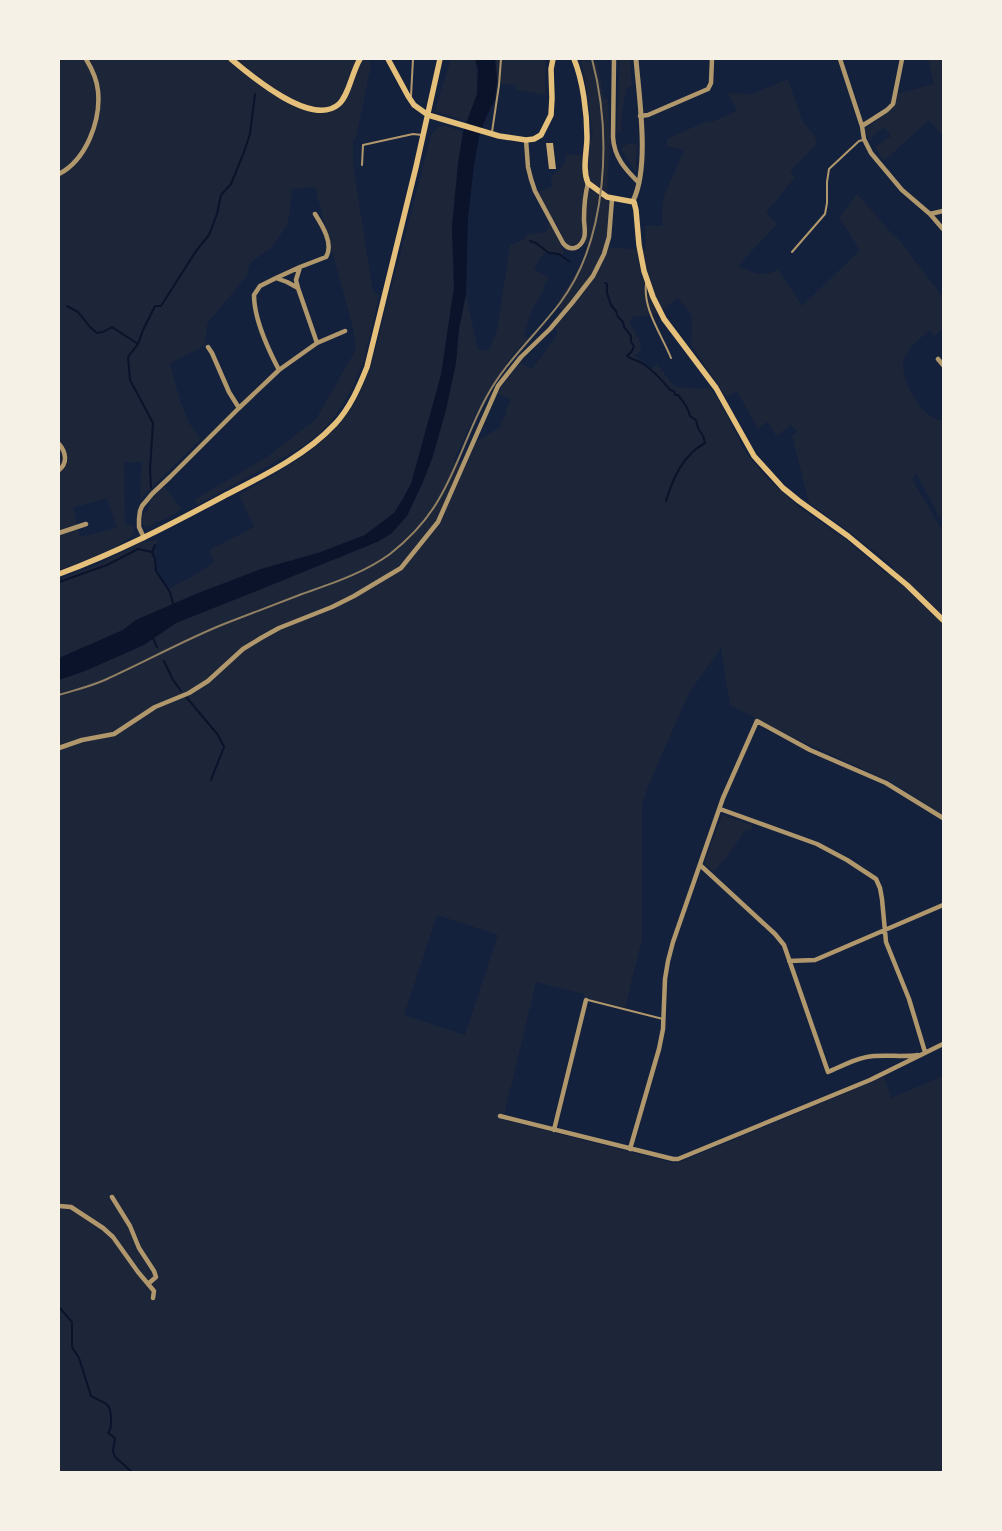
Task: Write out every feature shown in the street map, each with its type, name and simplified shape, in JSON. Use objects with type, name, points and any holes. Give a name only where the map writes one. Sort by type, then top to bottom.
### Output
[{"type":"main road","points":[[231,59],[275,92],[303,106],[320,111],[331,109],[343,100],[360,59]]},
{"type":"main road","points":[[388,59],[411,101],[428,115],[483,132],[526,140],[534,139],[541,135],[551,115],[551,69],[553,59]]},
{"type":"main road","points":[[59,574],[94,561],[144,538],[281,465],[320,438],[337,422],[346,410],[366,367],[440,59]]},
{"type":"main road","points":[[574,59],[580,78],[586,118],[585,171],[590,185],[610,198],[633,201],[636,210],[639,245],[647,282],[653,297],[664,319],[716,388],[754,456],[783,488],[907,585],[943,620]]},
{"type":"street","points":[[59,174],[71,167],[81,154],[96,120],[97,86],[86,59]]},
{"type":"street","points":[[614,59],[614,148],[624,166],[639,183]]},
{"type":"street","points":[[633,201],[639,183],[642,140],[636,59]]},
{"type":"street","points":[[640,116],[648,115],[708,88],[711,83],[712,59]]},
{"type":"street","points":[[840,59],[862,126],[864,139],[871,152],[902,190],[930,214],[943,229]]},
{"type":"street","points":[[862,126],[887,110],[892,104],[902,59]]},
{"type":"street","points":[[526,140],[528,167],[535,190],[563,243],[571,249],[578,246],[584,237],[585,194],[590,185]]},
{"type":"street","points":[[59,748],[82,740],[114,734],[155,707],[190,693],[208,681],[243,649],[261,638],[279,628],[340,604],[401,568],[438,522],[498,386],[521,357],[550,329],[593,276],[604,254],[609,237],[610,198]]},
{"type":"street","points":[[930,214],[943,211]]},
{"type":"street","points":[[280,370],[272,356],[256,313],[254,295],[257,290],[276,278],[326,257],[329,245],[322,225],[315,214]]},
{"type":"street","points":[[300,267],[297,274],[298,288],[317,344]]},
{"type":"street","points":[[276,278],[298,288]]},
{"type":"street","points":[[144,538],[139,519],[142,506],[152,494],[238,408],[280,370],[317,344],[344,331]]},
{"type":"street","points":[[208,346],[238,408]]},
{"type":"street","points":[[938,359],[943,365]]},
{"type":"street","points":[[59,444],[63,449],[65,458],[63,466],[59,470]]},
{"type":"street","points":[[59,533],[86,524]]},
{"type":"street","points":[[630,1149],[656,1064],[663,1019],[664,979],[668,960],[723,798],[757,721],[810,750],[886,783],[943,818]]},
{"type":"street","points":[[720,809],[817,844],[848,860],[876,879],[880,888],[886,942],[909,999],[925,1052]]},
{"type":"street","points":[[700,865],[775,934],[784,945],[828,1072],[845,1064],[872,1056],[901,1057],[920,1055]]},
{"type":"street","points":[[789,961],[815,960],[943,905]]},
{"type":"street","points":[[554,1130],[586,1000]]},
{"type":"street","points":[[500,1116],[630,1149],[678,1159],[870,1080],[943,1044]]},
{"type":"street","points":[[112,1197],[130,1226],[139,1248],[154,1271],[156,1277],[148,1284]]},
{"type":"street","points":[[59,1206],[71,1207],[103,1228],[113,1237],[154,1291],[153,1298]]},
{"type":"lane","points":[[411,101],[413,59]]},
{"type":"lane","points":[[492,134],[500,85],[501,59]]},
{"type":"lane","points":[[362,165],[363,145],[413,134],[423,135]]},
{"type":"lane","points":[[792,252],[825,214],[827,203],[826,182],[829,170],[859,141],[864,139]]},
{"type":"lane","points":[[647,282],[645,286],[648,307],[671,358]]},
{"type":"lane","points":[[586,1000],[663,1019]]},
{"type":"shaded area","points":[[59,59],[368,59],[371,65],[356,138],[353,140],[353,165],[373,292],[379,295],[364,360],[352,389],[323,430],[302,447],[197,505],[194,500],[267,457],[316,419],[355,351],[352,325],[315,187],[292,189],[288,224],[273,246],[250,263],[247,275],[207,324],[205,345],[170,364],[180,400],[189,423],[201,439],[140,499],[142,462],[124,462],[125,525],[133,525],[132,535],[107,552],[59,570]],"holes":[[[107,498],[117,528],[80,537],[73,508]]]},
{"type":"shaded area","points":[[451,59],[475,59],[476,61],[477,94],[468,122],[435,111]]},
{"type":"shaded area","points":[[475,59],[495,59],[497,79],[495,99],[479,137],[474,165],[468,218],[466,294],[459,329],[456,363],[446,410],[433,456],[407,516],[391,534],[377,542],[176,623],[144,645],[85,671],[59,680],[59,658],[123,630],[136,620],[196,594],[261,569],[318,553],[365,535],[394,513],[411,484],[441,375],[454,287],[452,226],[458,164],[463,132],[477,94],[478,69]]},
{"type":"shaded area","points":[[495,59],[546,59],[546,95],[516,90],[516,85],[502,84],[497,79]]},
{"type":"shaded area","points":[[620,59],[630,59],[632,86],[627,88],[622,110],[621,130],[617,132]]},
{"type":"shaded area","points":[[928,59],[943,59],[943,136],[929,120],[884,161],[875,147],[891,136],[884,127],[872,136],[873,139],[871,140],[865,129],[894,107],[896,94],[934,84]]},
{"type":"shaded area","points":[[581,60],[597,63],[604,99],[608,99],[610,145],[607,189],[609,226],[604,247],[646,250],[645,226],[662,226],[663,198],[684,150],[667,146],[667,139],[707,121],[709,123],[737,111],[728,93],[752,94],[788,79],[802,120],[817,140],[815,146],[790,171],[795,177],[766,213],[777,224],[738,266],[762,274],[778,269],[802,306],[860,250],[839,218],[857,194],[896,236],[943,297],[943,328],[935,336],[930,330],[915,343],[904,359],[903,367],[908,387],[920,406],[935,419],[943,420],[943,524],[916,473],[912,479],[940,527],[943,525],[943,815],[893,783],[776,729],[730,705],[721,648],[689,693],[642,804],[642,939],[625,1008],[589,999],[584,997],[584,994],[536,982],[504,1115],[501,1119],[678,1163],[884,1077],[891,1098],[943,1076],[943,1472],[59,1472],[59,669],[360,542],[402,511],[456,362],[459,328],[466,294],[478,350],[489,350],[497,331],[510,245],[525,239],[525,235],[546,232],[550,222],[534,193],[552,187],[551,176],[566,161],[566,154],[581,155],[593,137]],"holes":[[[551,222],[556,223],[567,246],[573,247],[580,242],[588,245],[581,265],[556,305],[567,314],[557,324],[557,335],[532,369],[520,363],[497,393],[511,400],[506,409],[507,411],[499,428],[477,440],[466,466],[454,461],[485,397],[504,368],[527,339],[524,335],[531,312],[549,277],[534,270],[539,259],[547,251],[562,256],[564,252]],[[678,298],[692,316],[691,345],[726,397],[737,391],[758,429],[768,421],[776,436],[791,425],[798,432],[792,435],[809,503],[894,567],[887,574],[845,539],[800,508],[768,479],[745,452],[723,407],[711,389],[675,387],[657,364],[651,369],[634,355],[641,351],[640,342],[629,321],[634,316],[658,312]],[[437,915],[498,935],[465,1035],[404,1015]]]},
{"type":"shaded area","points":[[446,126],[463,132],[452,226],[454,287],[441,375],[411,484],[394,513],[365,535],[318,553],[261,569],[196,594],[136,620],[123,630],[59,658],[59,579],[102,563],[141,542],[158,540],[153,552],[157,570],[167,587],[170,588],[195,575],[214,562],[209,550],[254,527],[239,495],[298,460],[324,439],[347,414],[362,388],[373,359],[431,135],[438,127]]},
{"type":"shaded area","points":[[627,144],[637,144],[635,171],[621,149]]},
{"type":"shaded area","points":[[164,487],[182,508],[176,513],[145,527],[142,518],[143,512],[146,513],[150,505],[147,503]]},
{"type":"shaded area","points":[[722,815],[753,825],[751,830],[745,831],[714,872],[706,865],[705,861]]},
{"type":"building","points":[[546,143],[553,143],[556,169],[549,169]]},
{"type":"waterway","points":[[151,488],[150,469],[153,423],[130,380],[128,357],[138,344],[155,306],[161,306],[196,251],[209,235],[217,214],[221,195],[231,184],[250,134],[255,94]]},
{"type":"waterway","points":[[530,241],[536,243],[549,253],[559,254],[570,262]]},
{"type":"waterway","points":[[605,283],[607,284],[607,293],[611,305],[631,336],[631,342],[634,346],[627,356],[646,366],[670,390],[674,391],[675,395],[678,395],[684,402],[690,416],[696,420],[705,443],[697,448],[680,468],[666,501]]},
{"type":"waterway","points":[[67,306],[78,312],[97,333],[112,327],[138,344]]},
{"type":"waterway","points":[[155,545],[152,552],[156,571],[170,592],[174,607]]},
{"type":"waterway","points":[[59,582],[107,565],[138,549],[152,552]]},
{"type":"waterway","points":[[153,638],[157,647]]},
{"type":"waterway","points":[[164,661],[173,680],[181,691]]},
{"type":"waterway","points":[[187,698],[218,735],[224,747],[211,780]]},
{"type":"waterway","points":[[59,1307],[72,1322],[72,1347],[79,1358],[91,1396],[108,1405],[111,1424],[108,1433],[115,1438],[113,1451],[115,1457],[132,1472]]},
{"type":"railway","points":[[59,695],[89,686],[122,672],[209,630],[359,572],[390,554],[411,536],[423,522],[446,487],[486,398],[511,361],[560,303],[576,277],[588,248],[602,185],[603,152],[602,120],[592,59]]}]
